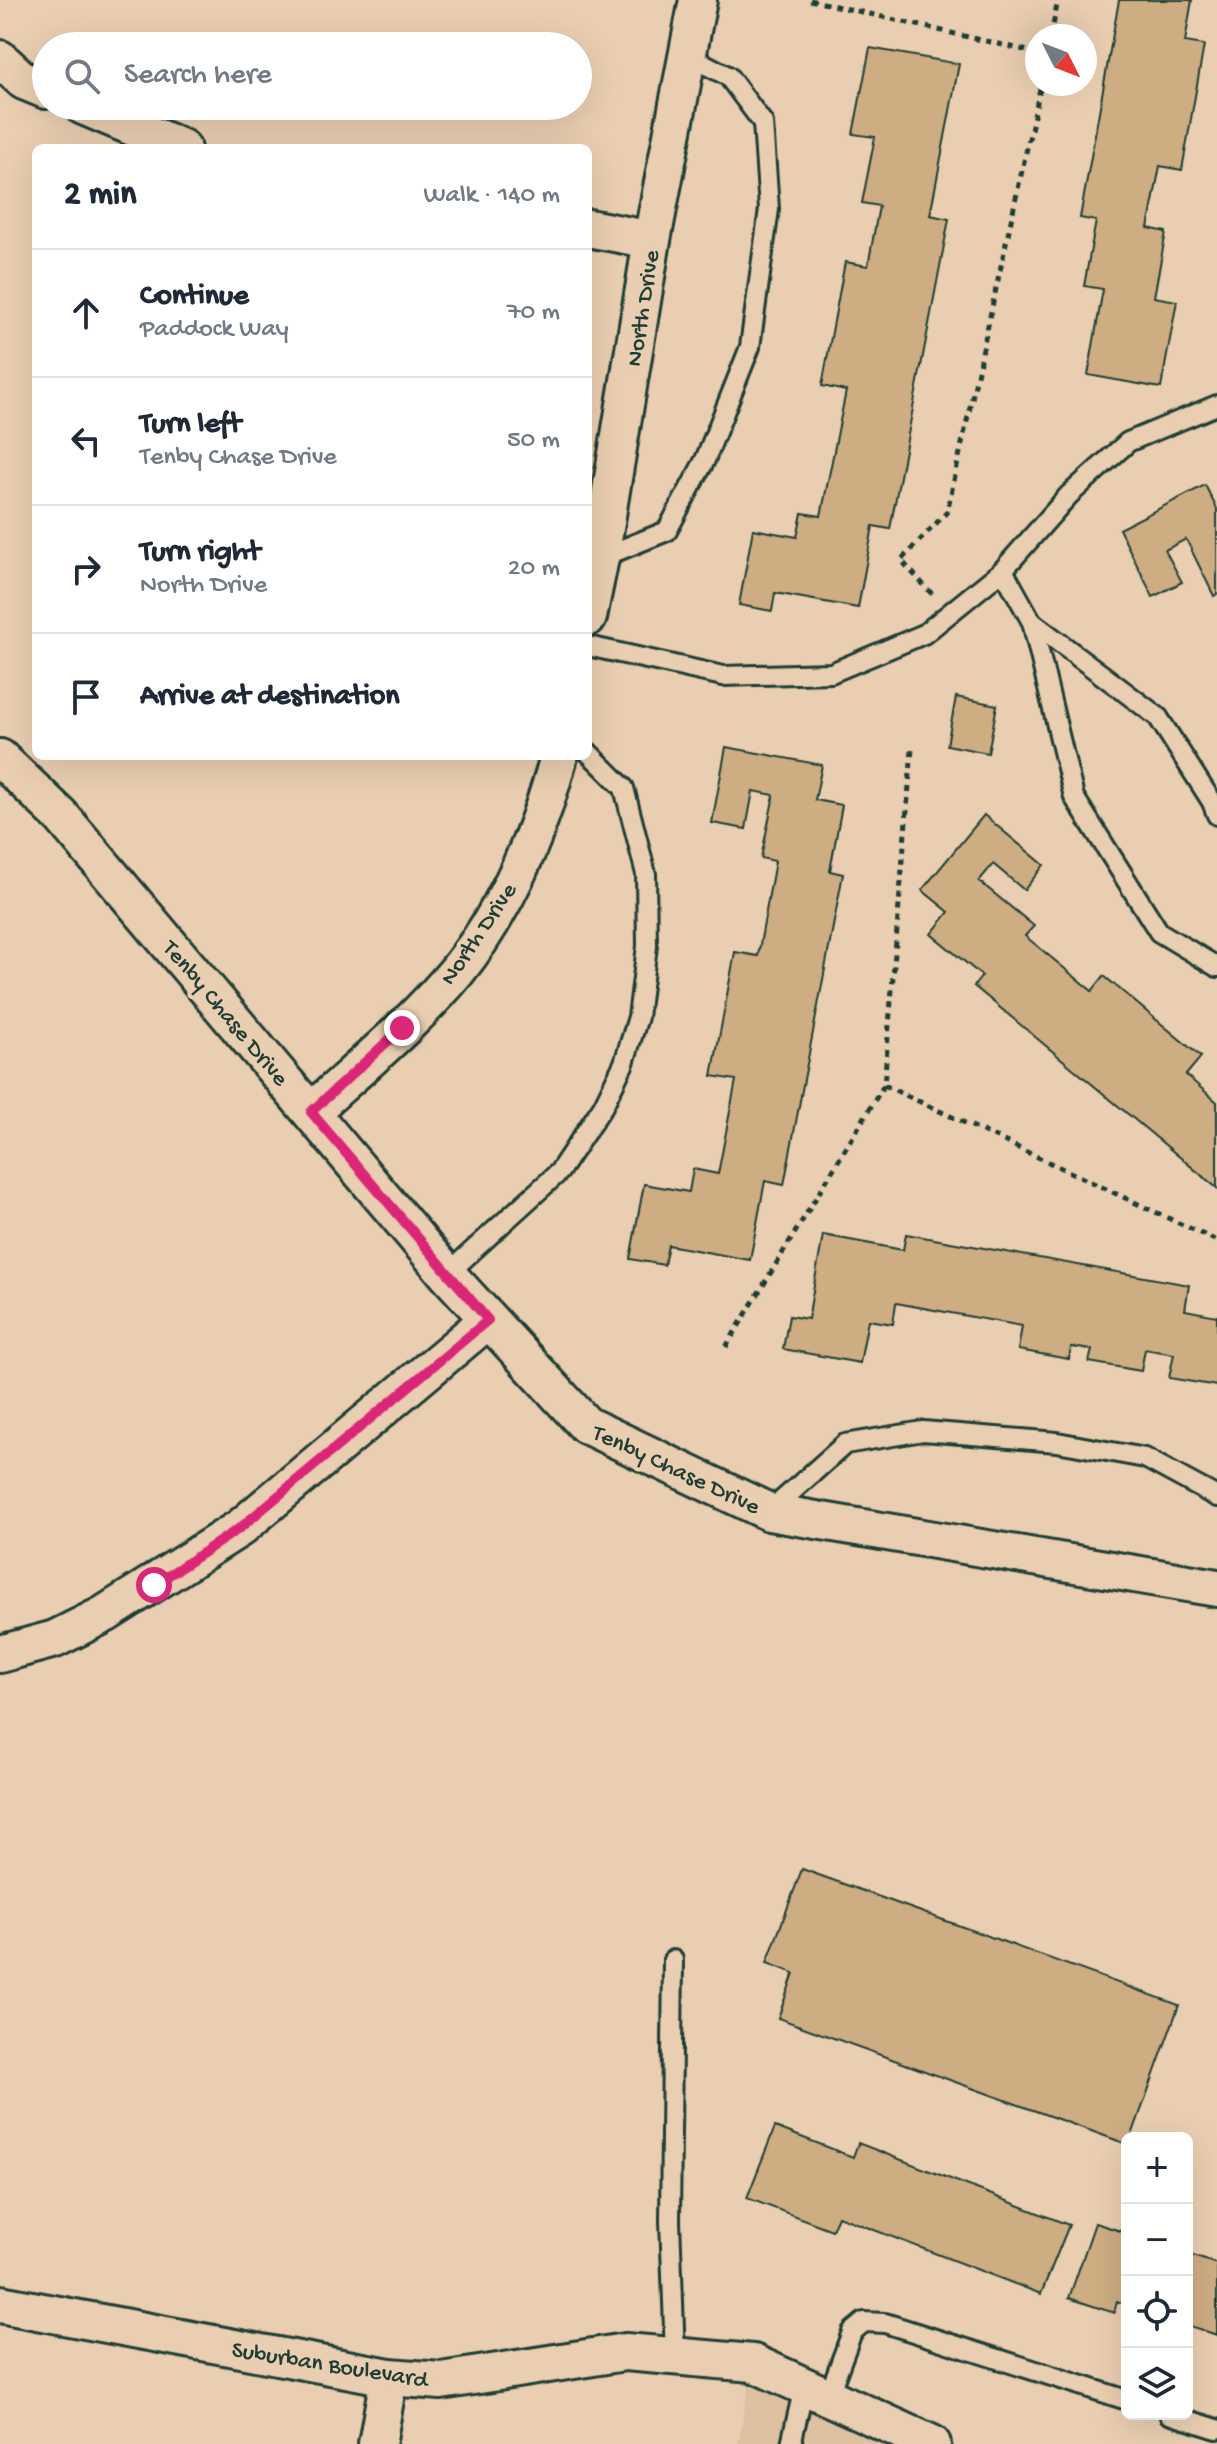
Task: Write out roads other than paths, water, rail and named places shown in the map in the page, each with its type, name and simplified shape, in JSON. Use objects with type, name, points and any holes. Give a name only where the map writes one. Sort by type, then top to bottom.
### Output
[{"type":"street","name":"North Drive","points":[[592,597],[652,240],[698,0]]},
{"type":"street","points":[[0,59],[32,84]]},
{"type":"street","points":[[116,120],[173,144]]},
{"type":"street","points":[[592,229],[652,240]]},
{"type":"street","name":"Tenby Chase Drive","points":[[0,758],[61,816],[447,1274],[586,1425],[769,1512],[1217,1588]]},
{"type":"street","name":"North Drive","points":[[311,1112],[402,1028],[457,970],[494,916],[522,863],[546,806],[558,760]]},
{"type":"street","points":[[0,1654],[55,1639],[105,1614],[240,1528],[488,1320]]},
{"type":"street","name":"Suburban Boulevard","points":[[0,2304],[389,2377],[441,2381],[625,2352],[753,2363],[932,2444]]},
{"type":"street","points":[[377,2444],[389,2377]]},
{"type":"lane","points":[[600,558],[667,531],[705,460],[750,347],[769,209],[763,123],[728,76],[687,55]]},
{"type":"lane","points":[[592,647],[723,676],[831,673],[924,634],[1003,570],[1069,495],[1128,442],[1217,405]]},
{"type":"lane","points":[[1003,570],[1032,622],[1074,797],[1159,932],[1217,967]]},
{"type":"lane","points":[[1032,622],[1158,717],[1212,802],[1217,815]]},
{"type":"lane","points":[[447,1274],[559,1172],[603,1106],[624,1063],[638,1017],[647,946],[646,874],[624,788],[592,756]]},
{"type":"lane","points":[[769,1512],[845,1444],[923,1431],[1057,1442],[1145,1458],[1217,1497]]},
{"type":"lane","points":[[673,1960],[670,2221],[675,2356]]},
{"type":"lane","points":[[791,2444],[816,2392],[852,2332],[864,2322],[885,2323],[1121,2398]]},
{"type":"lane","points":[[1188,2420],[1217,2429]]}]
